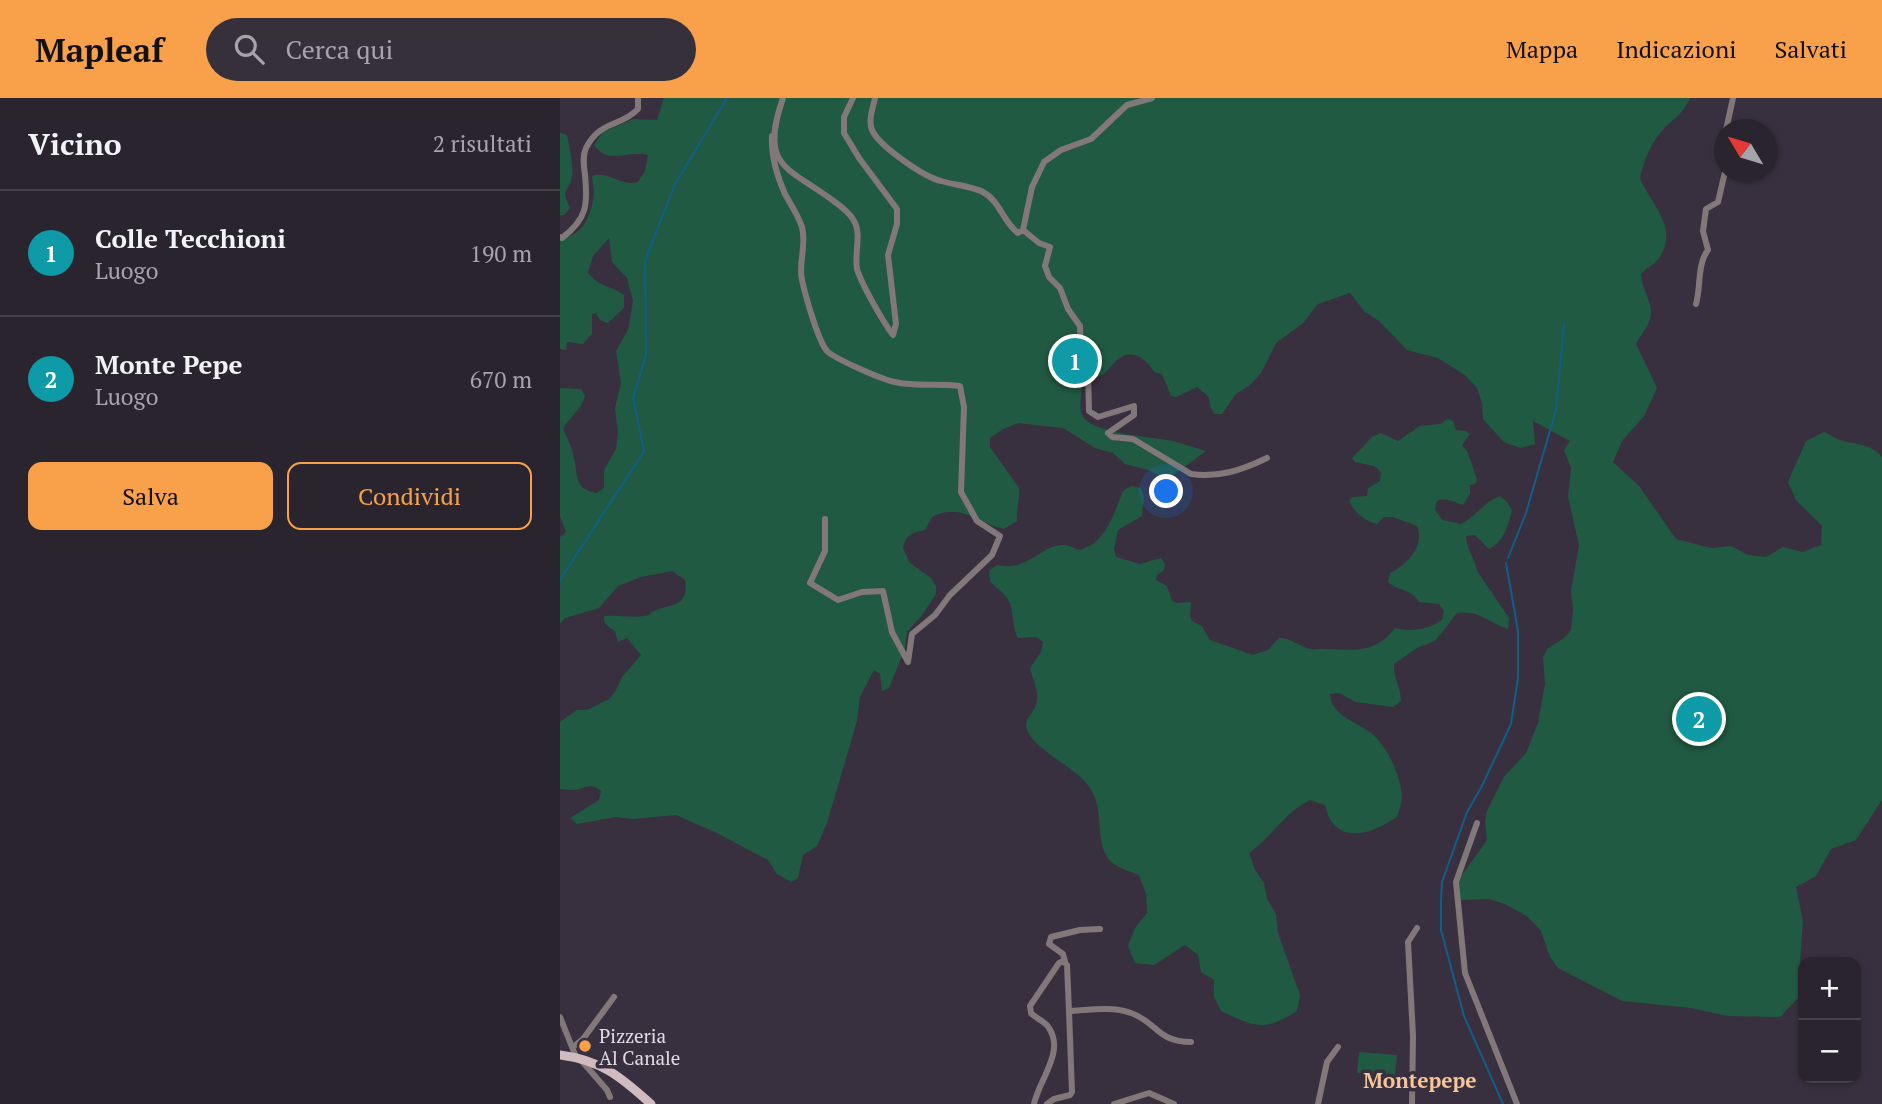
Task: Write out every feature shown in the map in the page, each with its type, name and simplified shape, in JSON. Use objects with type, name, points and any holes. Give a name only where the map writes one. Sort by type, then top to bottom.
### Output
[{"type":"main road","points":[[560,1055],[576,1054],[593,1061],[650,1103]]},
{"type":"street","points":[[560,237],[574,229],[583,217],[586,201],[583,161],[585,149],[606,125],[630,117],[638,109],[638,98]]},
{"type":"street","points":[[783,98],[772,136],[772,152],[785,193],[802,226],[805,245],[800,265],[802,279],[827,350],[894,382],[960,386],[964,407],[961,492],[977,521],[1000,536],[992,555],[950,595],[935,615],[912,634],[908,662],[892,632],[883,591],[862,592],[838,600],[810,583],[825,551],[825,519]]},
{"type":"street","points":[[772,136],[779,159],[793,175],[845,210],[854,221],[857,269],[892,335],[896,324],[888,255],[898,215],[890,198],[859,158],[844,133],[844,117],[853,98]]},
{"type":"street","points":[[875,98],[871,129],[887,147],[926,175],[939,181],[981,191],[999,207],[1011,228],[1018,233],[1023,230],[1032,187],[1044,162],[1061,150],[1091,139],[1127,105],[1152,98]]},
{"type":"street","points":[[1728,119],[1733,98]]},
{"type":"street","points":[[1696,304],[1702,258],[1708,250],[1703,231],[1706,209],[1718,202],[1723,182]]},
{"type":"street","points":[[1023,230],[1039,243],[1050,247],[1045,267],[1049,277],[1060,288],[1068,309],[1080,326],[1082,355],[1088,373],[1089,411],[1098,418],[1134,406],[1134,415],[1108,433],[1112,437],[1133,439],[1191,474],[1217,476],[1267,458]]},
{"type":"street","points":[[1476,823],[1456,882],[1465,973],[1517,1104]]},
{"type":"street","points":[[1412,1104],[1413,1036],[1408,942],[1417,928]]},
{"type":"street","points":[[1047,1104],[1072,1092],[1068,968],[1063,954],[1049,944],[1049,939],[1063,933],[1100,929]]},
{"type":"street","points":[[1034,1104],[1039,1085],[1051,1062],[1053,1039],[1046,1024],[1031,1013],[1030,1006],[1053,968],[1065,962]]},
{"type":"street","points":[[576,1054],[583,1039],[614,997]]},
{"type":"street","points":[[1069,1011],[1126,1011],[1140,1017],[1163,1036],[1191,1042]]},
{"type":"street","points":[[560,1017],[576,1054],[610,1097]]},
{"type":"street","points":[[1318,1104],[1327,1062],[1338,1047]]},
{"type":"street","points":[[1114,1104],[1149,1093],[1174,1104]]},
{"type":"green space","points":[[664,98],[1690,98],[1654,142],[1640,178],[1661,215],[1666,234],[1659,258],[1641,274],[1651,314],[1648,325],[1636,344],[1657,388],[1644,416],[1622,441],[1613,462],[1639,486],[1676,539],[1711,548],[1731,546],[1748,555],[1766,557],[1783,547],[1802,552],[1821,545],[1822,526],[1796,500],[1788,482],[1806,441],[1824,432],[1840,440],[1868,447],[1882,457],[1882,800],[1856,840],[1831,849],[1816,876],[1796,887],[1803,921],[1800,957],[1798,957],[1798,999],[1780,1017],[1728,1016],[1691,1008],[1622,1001],[1558,968],[1550,957],[1541,931],[1528,917],[1505,904],[1488,899],[1460,900],[1459,879],[1487,840],[1487,811],[1504,777],[1526,753],[1538,723],[1545,684],[1543,657],[1548,648],[1571,630],[1571,591],[1579,545],[1568,497],[1571,468],[1564,450],[1570,441],[1533,421],[1535,444],[1520,448],[1504,442],[1483,419],[1477,388],[1466,376],[1438,358],[1407,350],[1379,321],[1365,312],[1350,293],[1318,304],[1303,323],[1276,343],[1261,373],[1250,385],[1236,394],[1222,414],[1214,414],[1209,397],[1197,387],[1176,397],[1171,396],[1162,374],[1154,372],[1136,355],[1119,358],[1104,374],[1082,384],[1081,410],[1089,423],[1111,431],[1173,441],[1206,451],[1172,476],[1163,477],[1125,464],[1113,453],[1095,448],[1063,428],[1018,423],[990,438],[990,447],[1019,488],[1017,521],[1004,529],[970,515],[942,513],[932,517],[925,530],[913,533],[906,540],[903,548],[910,563],[931,578],[936,586],[936,594],[907,632],[905,648],[889,688],[882,691],[880,674],[874,670],[860,697],[857,721],[827,823],[817,846],[803,855],[798,878],[791,882],[777,874],[768,860],[676,815],[633,819],[616,817],[577,824],[570,818],[599,800],[601,791],[590,786],[574,790],[560,789],[560,722],[577,710],[587,710],[609,699],[622,677],[641,655],[627,638],[618,642],[615,631],[605,623],[604,616],[648,615],[677,603],[684,596],[686,589],[685,580],[672,571],[641,577],[618,586],[599,608],[565,618],[560,624],[560,537],[566,532],[560,516],[560,388],[581,389],[585,396],[581,406],[563,429],[572,451],[578,481],[584,489],[597,493],[604,488],[604,470],[616,449],[618,433],[615,408],[621,383],[616,351],[628,330],[633,301],[627,278],[612,262],[609,238],[593,256],[588,272],[595,280],[624,295],[624,308],[608,323],[600,320],[596,313],[592,314],[592,334],[583,344],[567,342],[566,350],[560,349],[560,235],[574,234],[589,216],[594,191],[592,176],[604,175],[632,183],[638,182],[645,171],[648,155],[612,156],[600,151],[594,145],[603,132],[633,119],[657,120]]},
{"type":"green space","points":[[560,133],[567,135],[572,168],[572,177],[565,193],[570,208],[564,215],[560,215]]},
{"type":"green space","points":[[1448,419],[1453,421],[1456,430],[1470,434],[1462,445],[1468,453],[1477,480],[1470,485],[1470,494],[1463,505],[1450,500],[1440,500],[1437,501],[1435,509],[1442,520],[1461,524],[1500,496],[1512,510],[1502,537],[1489,549],[1475,535],[1466,536],[1477,571],[1509,618],[1508,629],[1472,613],[1457,613],[1435,641],[1417,648],[1394,664],[1401,701],[1393,707],[1356,702],[1339,693],[1330,694],[1331,701],[1339,712],[1371,733],[1387,753],[1401,788],[1400,806],[1397,817],[1389,822],[1373,830],[1355,833],[1338,828],[1330,819],[1325,805],[1310,800],[1293,811],[1249,853],[1255,870],[1264,883],[1267,899],[1276,914],[1278,933],[1300,995],[1297,1011],[1286,1018],[1267,1024],[1251,1024],[1221,1011],[1214,997],[1214,980],[1201,972],[1198,955],[1185,945],[1154,965],[1135,963],[1128,946],[1135,928],[1147,913],[1146,894],[1139,875],[1117,866],[1107,857],[1101,840],[1096,802],[1087,784],[1038,744],[1027,730],[1027,720],[1037,700],[1030,668],[1041,652],[1043,642],[1036,637],[1018,638],[1010,603],[990,581],[989,571],[997,565],[1021,564],[1057,546],[1078,550],[1087,547],[1102,535],[1123,491],[1131,486],[1141,488],[1144,497],[1142,516],[1118,530],[1114,549],[1116,557],[1140,564],[1161,558],[1165,564],[1164,570],[1157,575],[1156,580],[1167,586],[1172,601],[1191,602],[1192,621],[1202,626],[1210,640],[1253,655],[1268,650],[1279,638],[1312,649],[1364,649],[1380,642],[1395,628],[1407,630],[1431,626],[1442,620],[1444,611],[1439,604],[1419,602],[1409,592],[1388,582],[1390,573],[1403,565],[1417,547],[1417,526],[1393,517],[1384,517],[1377,524],[1357,512],[1349,500],[1367,496],[1368,488],[1380,481],[1381,472],[1374,466],[1355,462],[1352,458],[1372,437],[1381,433],[1398,441],[1420,426],[1440,424]]},
{"type":"green space","points":[[1359,1052],[1397,1055],[1395,1076],[1357,1073]]},
{"type":"waterway","points":[[560,580],[644,451],[633,398],[646,355],[645,261],[675,184],[727,98]]},
{"type":"waterway","points":[[1508,558],[1526,513],[1556,410],[1564,324]]},
{"type":"waterway","points":[[1503,1104],[1464,1016],[1441,930],[1441,900],[1442,882],[1467,812],[1511,724],[1518,678],[1518,631],[1506,563]]},
{"type":"place","name":"Colle Tecchioni","points":[[1075,361]]},
{"type":"place","name":"Monte Pepe","points":[[1699,719]]},
{"type":"place","name":"Pizzeria Al Canale","points":[[585,1046]]},
{"type":"district","name":"Montepepe","points":[[1420,1080]]}]
